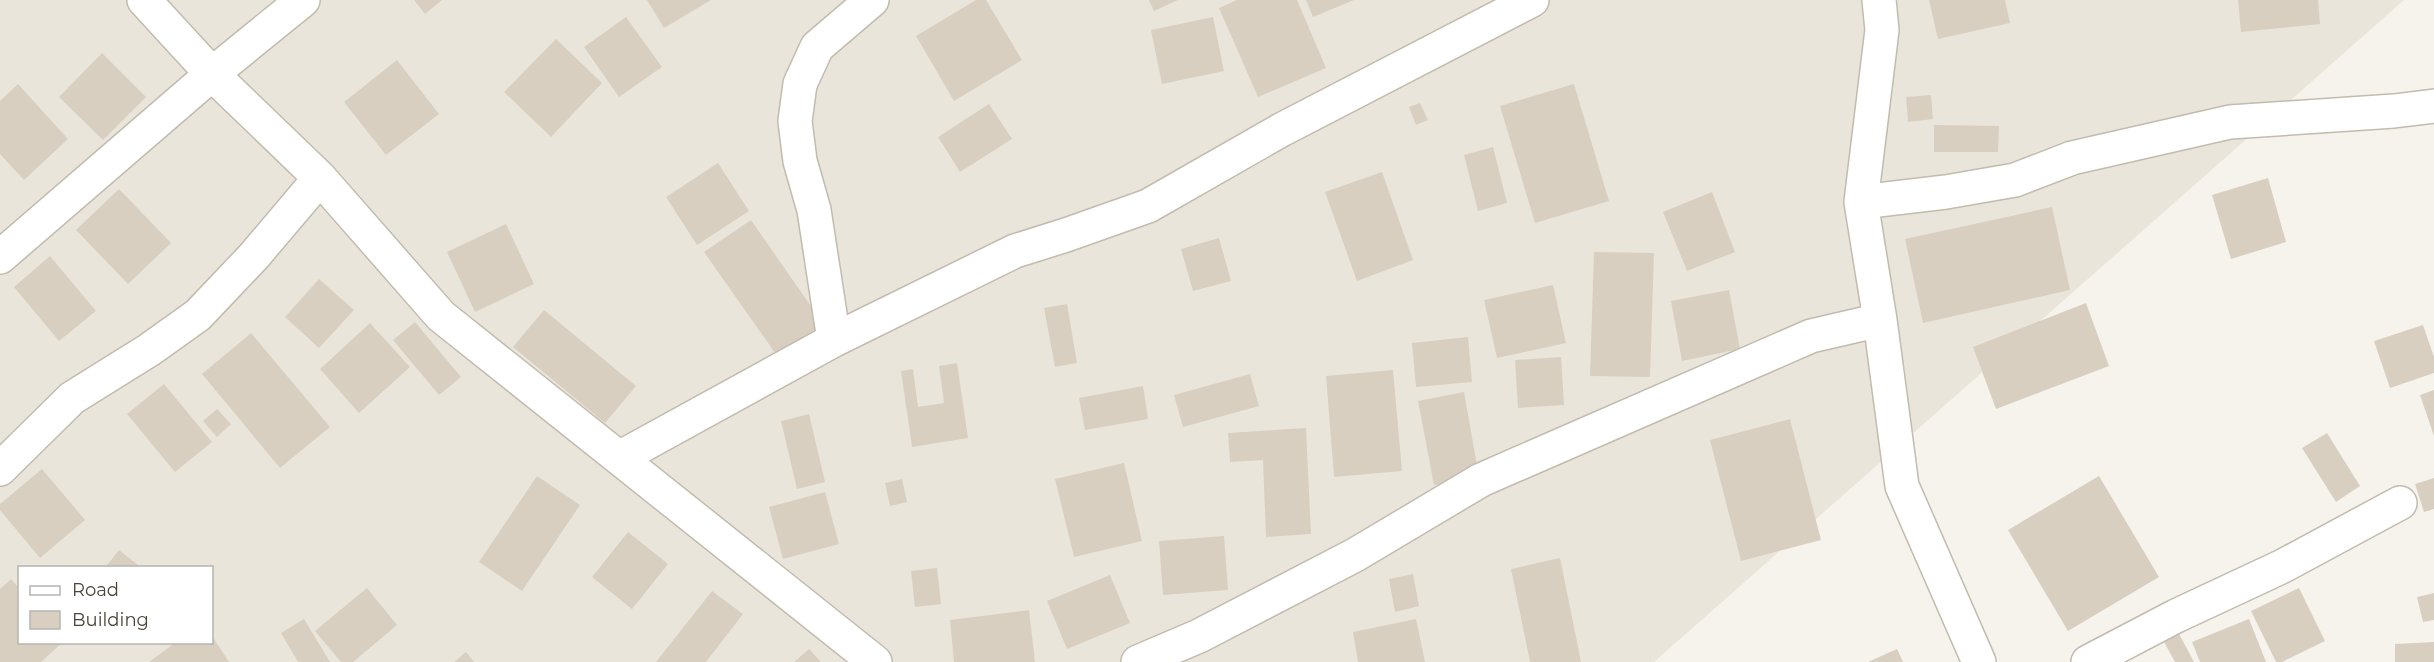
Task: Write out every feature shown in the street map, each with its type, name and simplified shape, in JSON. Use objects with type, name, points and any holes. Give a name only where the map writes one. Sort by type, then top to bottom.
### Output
[{"type":"street","points":[[144,0],[212,74],[320,178],[441,316],[621,457],[875,662]]},
{"type":"street","points":[[0,257],[212,74],[303,0]]},
{"type":"street","points":[[834,340],[814,210],[800,161],[795,121],[800,84],[817,47],[872,0]]},
{"type":"street","points":[[621,457],[834,340],[1015,251],[1148,206],[1281,130],[1532,0]]},
{"type":"street","points":[[1879,0],[1882,30],[1861,202],[1880,320],[1902,486],[1979,662]]},
{"type":"street","points":[[1861,202],[1946,192],[2015,180],[2072,158],[2230,122],[2394,111],[2434,106]]},
{"type":"street","points":[[0,469],[72,398],[149,350],[198,315],[254,256],[320,178]]},
{"type":"street","points":[[1138,662],[1199,636],[1355,555],[1481,480],[1811,336],[1880,320]]},
{"type":"street","points":[[2088,662],[2176,616],[2283,566],[2400,503]]},
{"type":"shaded area","points":[[0,0],[2404,0],[1654,662],[0,662]]},
{"type":"building","points":[[414,0],[442,0],[425,14]]},
{"type":"building","points":[[647,0],[711,0],[664,28]]},
{"type":"building","points":[[976,0],[986,0],[1022,60],[954,101],[916,36]]},
{"type":"building","points":[[1149,0],[1178,0],[1154,11]]},
{"type":"building","points":[[1237,0],[1297,0],[1326,68],[1258,97],[1219,8]]},
{"type":"building","points":[[1306,0],[1354,0],[1313,17]]},
{"type":"building","points":[[1929,0],[2005,0],[2010,23],[1938,39]]},
{"type":"building","points":[[2238,0],[2318,0],[2320,24],[2241,32]]},
{"type":"building","points":[[626,17],[662,67],[619,97],[584,47]]},
{"type":"building","points":[[1213,17],[1224,71],[1162,84],[1151,30]]},
{"type":"building","points":[[556,39],[602,83],[551,137],[504,92]]},
{"type":"building","points":[[102,53],[146,97],[103,140],[59,97]]},
{"type":"building","points":[[397,60],[439,114],[386,155],[344,102]]},
{"type":"building","points":[[18,84],[68,139],[24,180],[0,154],[0,101]]},
{"type":"building","points":[[1574,84],[1609,201],[1535,223],[1500,106]]},
{"type":"building","points":[[1931,95],[1933,119],[1908,122],[1906,97]]},
{"type":"building","points":[[1420,103],[1428,120],[1416,125],[1409,107]]},
{"type":"building","points":[[989,104],[1012,139],[960,172],[938,137]]},
{"type":"building","points":[[1934,125],[1999,126],[1998,152],[1934,152]]},
{"type":"building","points":[[1493,147],[1507,203],[1478,211],[1464,155]]},
{"type":"building","points":[[718,163],[749,211],[697,245],[666,197]]},
{"type":"building","points":[[1382,172],[1413,260],[1357,281],[1325,192]]},
{"type":"building","points":[[2268,178],[2286,242],[2231,259],[2212,195]]},
{"type":"building","points":[[119,189],[171,243],[128,284],[76,230]]},
{"type":"building","points":[[1712,192],[1735,252],[1687,271],[1663,212]]},
{"type":"building","points":[[2052,207],[2070,290],[1923,323],[1905,239]]},
{"type":"building","points":[[751,220],[824,325],[778,357],[704,252]]},
{"type":"building","points":[[506,224],[534,284],[475,312],[447,252]]},
{"type":"building","points":[[1219,238],[1231,281],[1193,291],[1181,249]]},
{"type":"building","points":[[1594,252],[1654,253],[1650,377],[1590,376]]},
{"type":"building","points":[[50,256],[96,311],[59,341],[14,287]]},
{"type":"building","points":[[319,279],[354,310],[319,348],[285,317]]},
{"type":"building","points":[[1553,285],[1566,343],[1497,358],[1484,300]]},
{"type":"building","points":[[1729,290],[1740,349],[1682,361],[1671,301]]},
{"type":"building","points":[[2086,303],[2109,366],[1996,409],[1973,347]]},
{"type":"building","points":[[1067,304],[1077,363],[1055,367],[1044,308]]},
{"type":"building","points":[[544,310],[636,386],[605,423],[513,347]]},
{"type":"building","points":[[415,322],[461,377],[439,395],[393,340]]},
{"type":"building","points":[[370,323],[410,367],[359,413],[320,369]]},
{"type":"building","points":[[2423,325],[2434,357],[2434,373],[2390,388],[2374,341]]},
{"type":"building","points":[[251,333],[330,427],[280,468],[202,374]]},
{"type":"building","points":[[1468,337],[1472,382],[1416,387],[1412,343]]},
{"type":"building","points":[[1561,357],[1564,405],[1518,408],[1515,360]]},
{"type":"building","points":[[957,363],[968,438],[912,447],[901,371],[913,369],[918,407],[944,403],[939,366]]},
{"type":"building","points":[[1393,370],[1402,471],[1334,477],[1326,376]]},
{"type":"building","points":[[1250,374],[1259,406],[1183,427],[1174,395]]},
{"type":"building","points":[[164,384],[212,442],[175,472],[127,414]]},
{"type":"building","points":[[1143,386],[1148,419],[1085,430],[1079,398]]},
{"type":"building","points":[[2434,390],[2434,436],[2420,395]]},
{"type":"building","points":[[1464,392],[1479,477],[1434,485],[1418,401]]},
{"type":"building","points":[[217,409],[231,424],[217,437],[203,421]]},
{"type":"building","points":[[809,414],[825,482],[797,489],[781,421]]},
{"type":"building","points":[[1790,419],[1821,540],[1741,561],[1710,440]]},
{"type":"building","points":[[1306,428],[1311,534],[1266,537],[1263,460],[1230,462],[1228,433]]},
{"type":"building","points":[[2327,433],[2360,486],[2336,502],[2302,448]]},
{"type":"building","points":[[1124,463],[1142,541],[1074,557],[1055,479]]},
{"type":"building","points":[[42,469],[85,520],[40,558],[0,510],[0,504]]},
{"type":"building","points":[[537,476],[580,505],[522,591],[479,562]]},
{"type":"building","points":[[2099,476],[2159,577],[2068,631],[2008,530]]},
{"type":"building","points":[[2434,478],[2434,509],[2424,512],[2415,484]]},
{"type":"building","points":[[902,479],[907,502],[890,506],[885,483]]},
{"type":"building","points":[[825,492],[839,544],[783,559],[769,507]]},
{"type":"building","points":[[628,532],[668,564],[632,609],[592,577]]},
{"type":"building","points":[[1224,536],[1228,590],[1163,595],[1159,541]]},
{"type":"building","points":[[119,550],[139,566],[107,566]]},
{"type":"building","points":[[1560,558],[1581,662],[1530,662],[1511,569]]},
{"type":"building","points":[[937,568],[941,604],[915,607],[911,571]]},
{"type":"building","points":[[1413,574],[1419,606],[1395,612],[1389,579]]},
{"type":"building","points":[[1110,575],[1130,623],[1067,649],[1047,601]]},
{"type":"building","points":[[11,579],[18,587],[18,644],[61,644],[41,662],[0,662],[0,589]]},
{"type":"building","points":[[367,588],[397,625],[353,662],[341,662],[315,631]]},
{"type":"building","points":[[2299,588],[2325,641],[2282,662],[2276,662],[2251,611]]},
{"type":"building","points":[[712,591],[743,614],[706,662],[656,662]]},
{"type":"building","points":[[2434,593],[2434,620],[2423,622],[2417,597]]},
{"type":"building","points":[[1029,610],[1035,662],[954,662],[950,620]]},
{"type":"building","points":[[304,619],[330,662],[298,662],[281,633]]},
{"type":"building","points":[[1416,619],[1425,662],[1358,662],[1353,632]]},
{"type":"building","points":[[2249,619],[2266,662],[2200,662],[2192,642]]},
{"type":"building","points":[[2178,632],[2194,662],[2175,662],[2163,640]]},
{"type":"building","points":[[213,638],[229,662],[149,662],[173,644],[213,644]]},
{"type":"building","points":[[2434,642],[2434,662],[2395,662],[2395,644]]},
{"type":"building","points":[[809,649],[821,662],[794,662]]},
{"type":"building","points":[[1897,649],[1903,662],[1868,662]]},
{"type":"building","points":[[466,652],[474,662],[454,662]]}]
